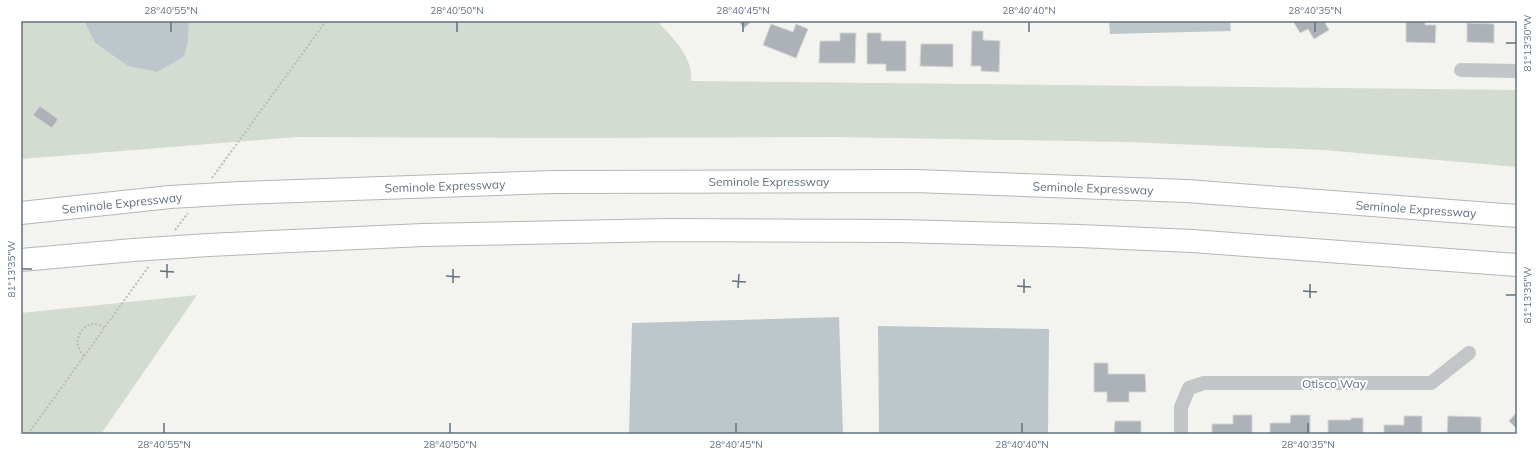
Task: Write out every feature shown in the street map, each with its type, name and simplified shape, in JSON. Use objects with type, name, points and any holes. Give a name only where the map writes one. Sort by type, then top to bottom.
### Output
[{"type":"highway","name":"Seminole Expressway","points":[[21,213],[170,197],[240,193],[553,182],[914,181],[1187,191],[1517,216]]},
{"type":"highway","points":[[21,260],[208,245],[423,236],[669,230],[900,232],[1079,236],[1192,241],[1517,265]]},
{"type":"street","points":[[1461,70],[1517,71]]},
{"type":"street","name":"Otisco Way","points":[[1181,434],[1181,407],[1189,388],[1204,383],[1431,383],[1469,353]]},
{"type":"path","points":[[212,179],[326,21]]},
{"type":"path","points":[[174,231],[188,212]]},
{"type":"path","points":[[28,434],[151,263]]},
{"type":"path","points":[[84,356],[77,343],[82,331],[93,323],[105,328]]},
{"type":"shaded area","points":[[21,21],[84,21],[95,43],[128,66],[157,72],[188,42],[189,21],[657,21],[681,48],[686,56],[691,72],[691,81],[1517,90],[1517,167],[1324,150],[1127,142],[836,137],[297,137],[21,159]]},
{"type":"shaded area","points":[[84,21],[189,21],[188,42],[184,56],[157,72],[128,66],[95,43]]},
{"type":"shaded area","points":[[1109,21],[1230,21],[1231,31],[1110,34]]},
{"type":"shaded area","points":[[197,295],[101,434],[21,434],[21,313]]},
{"type":"shaded area","points":[[839,317],[843,434],[629,434],[632,323]]},
{"type":"shaded area","points":[[878,326],[1049,329],[1048,434],[879,434]]},
{"type":"building","points":[[738,21],[752,21],[744,28]]},
{"type":"building","points":[[1293,21],[1324,21],[1329,30],[1314,39],[1308,29],[1300,33]]},
{"type":"building","points":[[1406,21],[1425,21],[1425,25],[1436,25],[1435,43],[1406,42]]},
{"type":"building","points":[[1467,23],[1494,24],[1494,43],[1467,42]]},
{"type":"building","points":[[771,24],[793,32],[796,24],[808,29],[796,58],[763,45]]},
{"type":"building","points":[[972,31],[983,31],[983,40],[1000,41],[999,72],[981,71],[981,66],[971,66]]},
{"type":"building","points":[[840,33],[856,33],[855,63],[819,63],[820,41],[840,41]]},
{"type":"building","points":[[867,33],[881,33],[881,41],[906,41],[906,71],[886,71],[886,64],[867,64]]},
{"type":"building","points":[[921,44],[953,44],[953,67],[920,66]]},
{"type":"building","points":[[40,106],[58,119],[52,128],[33,115]]},
{"type":"building","points":[[1094,363],[1108,363],[1108,374],[1145,374],[1146,392],[1129,392],[1129,402],[1107,402],[1107,392],[1094,392]]},
{"type":"building","points":[[1517,412],[1517,429],[1509,421]]},
{"type":"building","points":[[1233,415],[1252,415],[1252,434],[1212,434],[1212,424],[1233,424]]},
{"type":"building","points":[[1291,415],[1310,415],[1310,434],[1270,434],[1270,423],[1290,423]]},
{"type":"building","points":[[1404,416],[1422,416],[1422,434],[1384,434],[1384,425],[1404,425]]},
{"type":"building","points":[[1448,416],[1481,417],[1481,434],[1447,434]]},
{"type":"building","points":[[1351,418],[1363,418],[1363,434],[1328,434],[1328,420],[1351,420]]},
{"type":"building","points":[[1115,421],[1141,421],[1141,434],[1114,434]]}]
